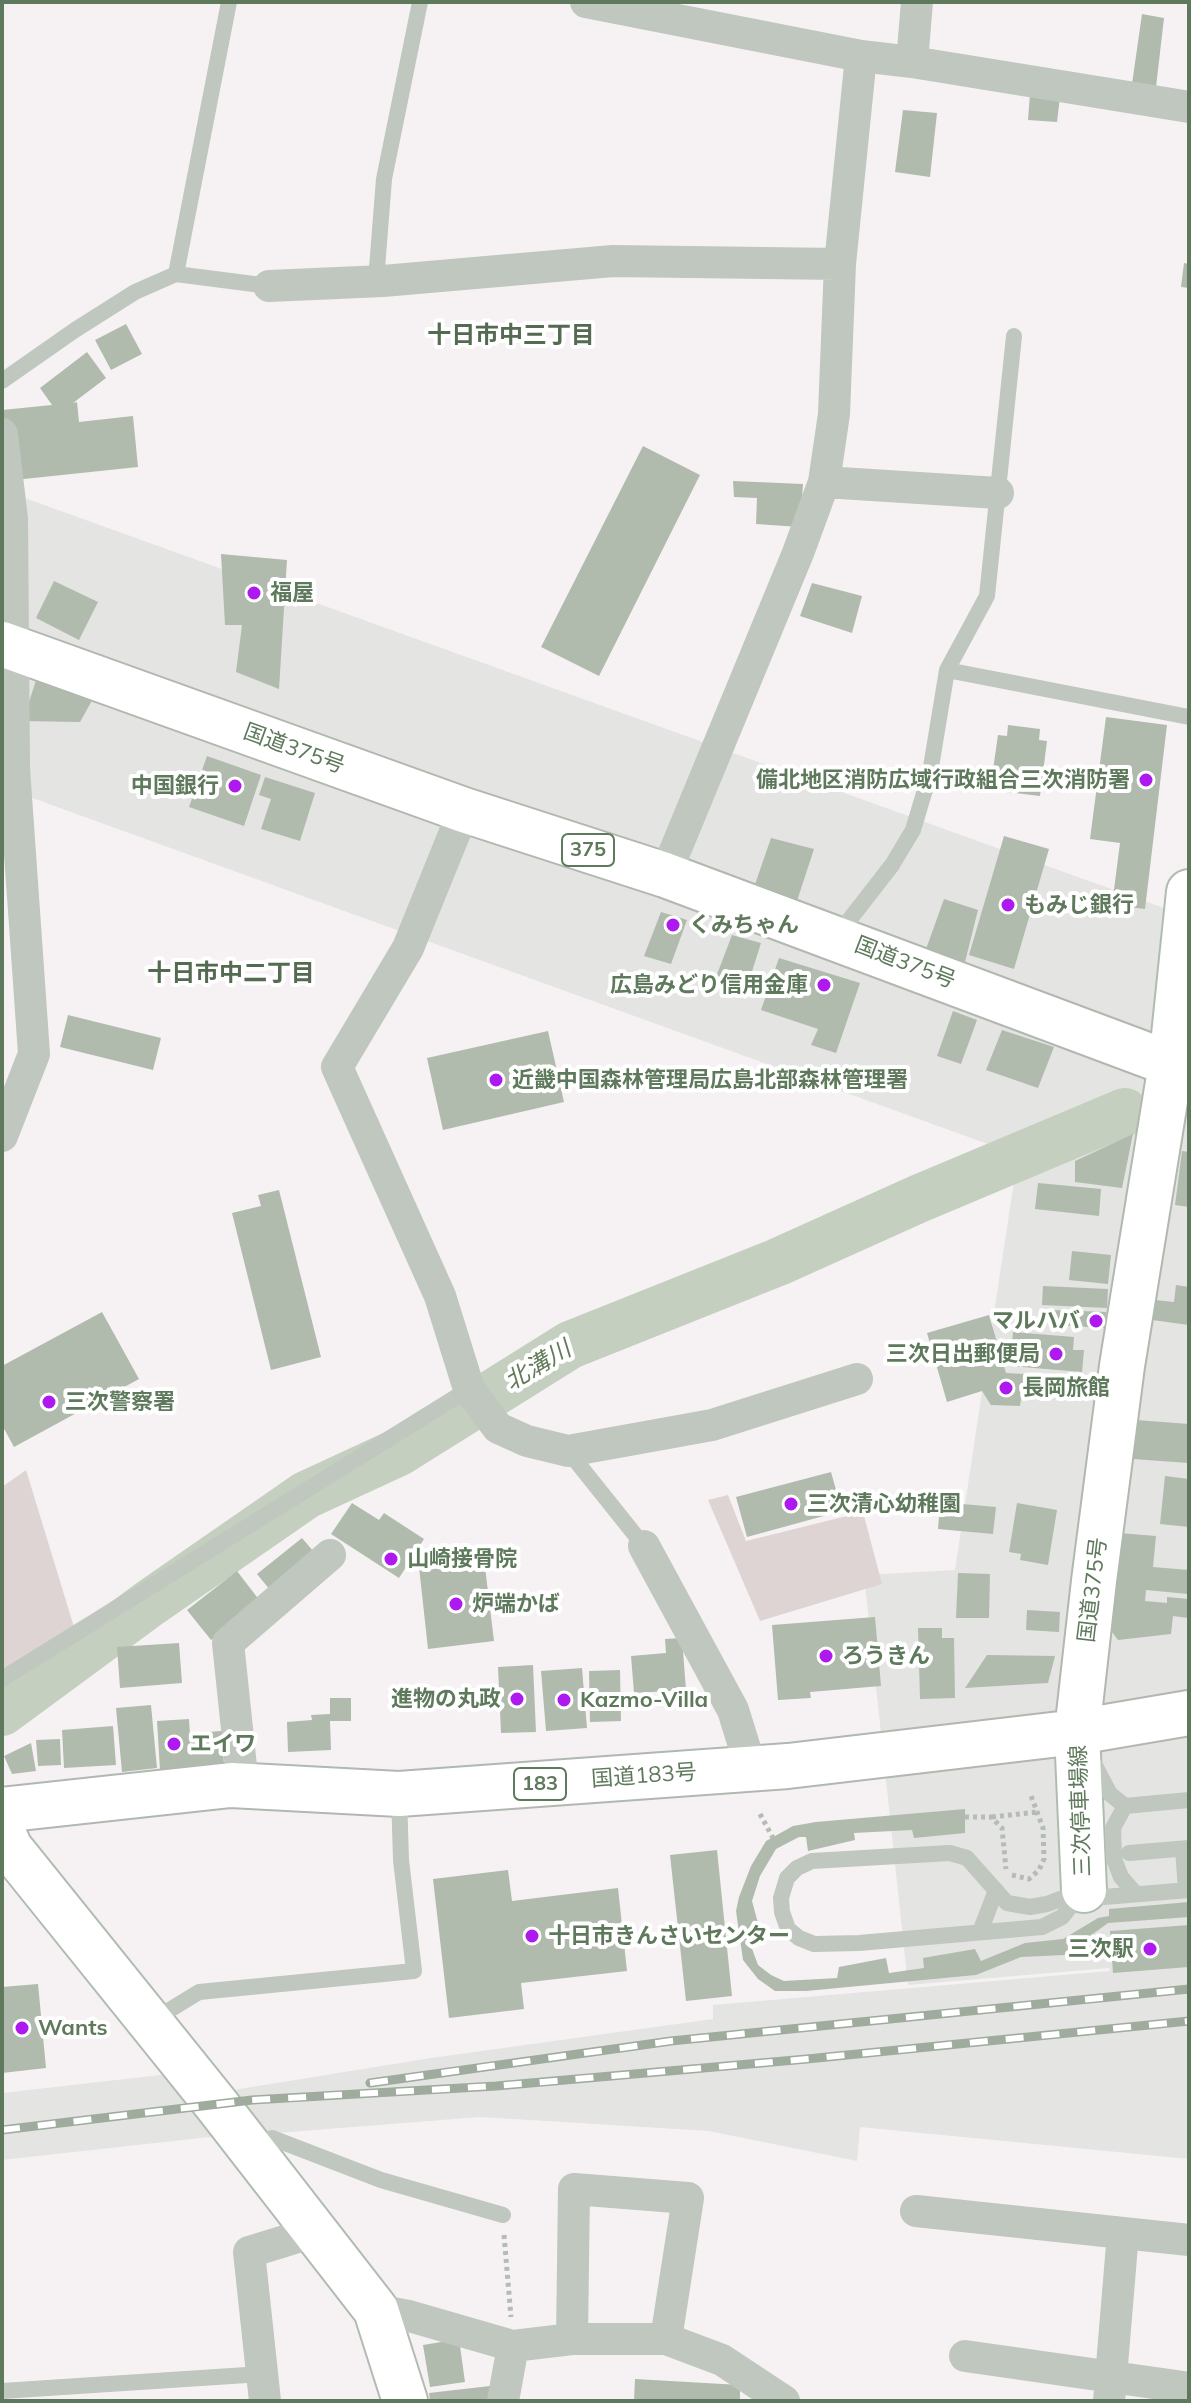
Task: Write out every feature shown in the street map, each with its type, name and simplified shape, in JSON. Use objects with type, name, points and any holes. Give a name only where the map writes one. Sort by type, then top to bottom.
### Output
[{"type":"main road","name":"国道375号","points":[[7,646],[464,810],[665,875],[1180,1065],[1122,1366],[1077,1732]]},
{"type":"main road","points":[[1180,1065],[1189,892]]},
{"type":"main road","name":"国道183号","points":[[2,1810],[231,1785],[399,1794],[751,1768],[1077,1732],[1189,1713]]},
{"type":"main road","name":"三次停車場線","points":[[1077,1732],[1084,1890]]},
{"type":"main road","points":[[2,1830],[10,1848],[216,2104],[376,2310],[405,2401]]},
{"type":"street","points":[[586,2],[861,56],[1189,107]]},
{"type":"street","points":[[912,62],[917,2]]},
{"type":"street","points":[[665,875],[798,553],[824,482],[834,414],[840,264],[861,56]]},
{"type":"street","points":[[269,286],[376,281],[613,261],[840,264]]},
{"type":"street","points":[[2,434],[12,519],[7,646],[34,1054],[2,1136]]},
{"type":"street","points":[[824,482],[998,493]]},
{"type":"street","points":[[464,810],[408,948],[337,1067],[440,1296],[477,1401],[498,1428],[527,1441],[568,1451],[712,1425],[857,1379]]},
{"type":"street","points":[[644,1546],[733,1710],[751,1768]]},
{"type":"street","points":[[243,1786],[228,1643],[330,1555]]},
{"type":"street","points":[[572,2339],[574,2189],[688,2198],[666,2339]]},
{"type":"street","points":[[916,2211],[1189,2240]]},
{"type":"street","points":[[263,2388],[249,2252],[314,2232]]},
{"type":"street","points":[[1110,2390],[1123,2233]]},
{"type":"street","points":[[376,2310],[409,2316],[513,2346],[572,2339],[666,2339],[722,2360],[784,2401]]},
{"type":"street","points":[[503,2401],[513,2346]]},
{"type":"street","points":[[965,2356],[1110,2390],[1189,2388]]},
{"type":"lane","points":[[176,274],[229,2]]},
{"type":"lane","points":[[376,281],[384,179],[420,2]]},
{"type":"lane","points":[[2,381],[135,292],[176,274],[269,286]]},
{"type":"lane","points":[[836,937],[892,865],[913,830],[930,773],[947,670],[987,596],[1014,336]]},
{"type":"lane","points":[[947,670],[1189,717]]},
{"type":"lane","points":[[2,1679],[477,1401]]},
{"type":"lane","points":[[568,1451],[644,1546]]},
{"type":"lane","points":[[1077,1732],[1110,1794],[1125,1806],[1189,1800]]},
{"type":"lane","points":[[150,2022],[199,1992],[414,1971],[401,1860],[399,1794]]},
{"type":"lane","points":[[1125,1806],[1113,1828],[1114,1859],[1121,1877],[1136,1894]]},
{"type":"lane","points":[[1084,1890],[1062,1917],[1042,1927],[814,1944],[788,1929],[781,1898],[787,1878],[797,1868],[812,1861],[950,1853],[967,1858],[1007,1903],[1030,1907],[1084,1890],[1104,1897],[1188,1890],[1186,1849],[1129,1853]]},
{"type":"lane","points":[[980,1932],[996,1890]]},
{"type":"lane","points":[[252,2153],[272,2138],[381,2180],[503,2215]]},
{"type":"lane","points":[[2,2391],[263,2388]]},
{"type":"path","points":[[991,1817],[1002,1828],[1007,1873],[1029,1879],[1039,1870],[1044,1859],[1043,1828],[1030,1793]]},
{"type":"path","points":[[965,1817],[1037,1812]]},
{"type":"path","points":[[760,1814],[773,1838]]},
{"type":"path","points":[[503,2215],[513,2346]]},
{"type":"shaded area","points":[[8,492],[1189,917],[1189,2159],[860,2127],[857,2161],[709,2131],[480,2117],[265,2134],[227,2091],[431,2058],[713,2019],[713,2005],[1110,1971],[1109,1968],[908,1985],[864,1575],[955,1570],[1018,1155],[2,787]]},
{"type":"shaded area","points":[[26,1470],[74,1627],[2,1671],[2,1487]]},
{"type":"shaded area","points":[[728,1495],[746,1541],[863,1512],[882,1584],[760,1621],[708,1500]]},
{"type":"shaded area","points":[[169,2074],[219,2136],[2,2160],[2,2093]]},
{"type":"building","points":[[1142,14],[1164,18],[1156,87],[1132,84]]},
{"type":"building","points":[[1030,94],[1060,97],[1057,122],[1028,120]]},
{"type":"building","points":[[903,110],[937,113],[930,177],[895,172]]},
{"type":"building","points":[[1184,263],[1189,264],[1189,288],[1181,287]]},
{"type":"building","points":[[126,324],[142,354],[111,370],[95,340]]},
{"type":"building","points":[[87,352],[106,378],[73,403],[77,402],[79,422],[133,416],[138,467],[5,481],[2,410],[52,405],[40,388]]},
{"type":"building","points":[[643,446],[700,475],[599,676],[541,647]]},
{"type":"building","points":[[733,481],[803,484],[800,527],[756,524],[757,498],[734,497]]},
{"type":"building","name":"福屋","points":[[221,554],[287,560],[279,689],[236,672],[242,625],[225,625]]},
{"type":"building","points":[[54,581],[98,602],[79,640],[36,618]]},
{"type":"building","points":[[812,583],[862,596],[852,633],[800,616]]},
{"type":"building","points":[[37,677],[95,695],[80,722],[23,721]]},
{"type":"building","points":[[1106,717],[1167,725],[1145,909],[1112,905],[1120,843],[1090,839]]},
{"type":"building","points":[[1008,725],[1040,729],[1039,740],[1047,741],[1040,796],[990,790],[998,735],[1007,736]]},
{"type":"building","points":[[207,756],[261,775],[244,826],[189,807]]},
{"type":"building","points":[[265,777],[315,793],[300,841],[261,829],[271,799],[259,795]]},
{"type":"building","name":"もみじ銀行","points":[[1004,836],[1049,849],[1014,969],[969,955]]},
{"type":"building","points":[[771,838],[814,849],[795,907],[752,893]]},
{"type":"building","points":[[944,899],[978,910],[964,966],[925,952]]},
{"type":"building","points":[[661,912],[687,920],[671,964],[644,956]]},
{"type":"building","points":[[732,935],[761,943],[747,987],[716,977]]},
{"type":"building","points":[[779,958],[860,983],[836,1053],[811,1045],[818,1029],[761,1010]]},
{"type":"building","points":[[953,1011],[977,1020],[961,1064],[937,1056]]},
{"type":"building","points":[[68,1015],[161,1038],[153,1070],[60,1047]]},
{"type":"building","points":[[1002,1030],[1054,1047],[1038,1088],[986,1070]]},
{"type":"building","name":"近畿中国森林管理局広島北部森林管理署","points":[[548,1031],[564,1102],[443,1130],[427,1058]]},
{"type":"building","points":[[1133,1134],[1122,1188],[1075,1182],[1075,1161]]},
{"type":"building","points":[[1182,1151],[1189,1152],[1189,1207],[1175,1205]]},
{"type":"building","points":[[1038,1183],[1101,1189],[1099,1216],[1035,1209]]},
{"type":"building","points":[[279,1190],[321,1357],[271,1370],[232,1213],[261,1206],[258,1195]]},
{"type":"building","points":[[1072,1251],[1111,1255],[1108,1284],[1069,1280]]},
{"type":"building","points":[[1176,1285],[1189,1287],[1189,1325],[1152,1320],[1155,1300],[1174,1302]]},
{"type":"building","points":[[1043,1286],[1108,1289],[1107,1308],[1042,1305]]},
{"type":"building","points":[[1054,1310],[1106,1312],[1105,1328],[1053,1325]]},
{"type":"building","name":"三次警察署","points":[[102,1312],[139,1379],[14,1447],[2,1425],[2,1366]]},
{"type":"building","points":[[989,1315],[1006,1373],[1025,1374],[1020,1406],[991,1405],[982,1391],[947,1402],[927,1333]]},
{"type":"building","points":[[1013,1332],[1074,1337],[1073,1350],[1084,1350],[1082,1372],[1010,1366]]},
{"type":"building","points":[[1136,1420],[1189,1424],[1189,1463],[1133,1459]]},
{"type":"building","points":[[831,1472],[842,1511],[747,1537],[736,1497]]},
{"type":"building","points":[[1165,1476],[1189,1479],[1189,1527],[1160,1524]]},
{"type":"building","points":[[940,1502],[996,1507],[993,1534],[938,1529]]},
{"type":"building","name":"山崎接骨院","points":[[352,1503],[379,1520],[384,1513],[424,1539],[399,1578],[331,1534]]},
{"type":"building","points":[[1017,1503],[1057,1510],[1048,1565],[1020,1560],[1021,1554],[1009,1552]]},
{"type":"building","points":[[1119,1533],[1156,1536],[1153,1567],[1189,1570],[1188,1594],[1146,1590],[1145,1601],[1167,1603],[1167,1597],[1189,1599],[1188,1618],[1173,1616],[1171,1634],[1118,1640],[1109,1628]]},
{"type":"building","points":[[302,1538],[320,1559],[275,1596],[257,1574]]},
{"type":"building","name":"炉端かば","points":[[484,1559],[494,1641],[428,1649],[419,1567]]},
{"type":"building","points":[[237,1571],[260,1601],[211,1640],[187,1610]]},
{"type":"building","points":[[958,1573],[990,1574],[989,1618],[956,1618]]},
{"type":"building","points":[[1027,1610],[1060,1612],[1059,1632],[1026,1630]]},
{"type":"building","name":"ろうきん","points":[[875,1617],[881,1686],[810,1692],[811,1698],[778,1700],[772,1625]]},
{"type":"building","points":[[918,1628],[942,1628],[942,1638],[954,1638],[955,1698],[920,1699]]},
{"type":"building","points":[[682,1638],[686,1690],[634,1693],[631,1656],[666,1653],[665,1639]]},
{"type":"building","points":[[179,1643],[182,1683],[120,1688],[117,1647]]},
{"type":"building","points":[[987,1655],[1055,1656],[1048,1683],[965,1688]]},
{"type":"building","name":"進物の丸政","points":[[533,1665],[536,1732],[501,1733],[498,1667]]},
{"type":"building","name":"Kazmo-Villa","points":[[582,1668],[587,1728],[546,1731],[541,1671]]},
{"type":"building","points":[[620,1670],[621,1721],[590,1722],[589,1671]]},
{"type":"building","points":[[330,1698],[351,1698],[351,1721],[330,1721],[331,1750],[288,1752],[287,1722],[312,1720],[311,1715],[330,1714]]},
{"type":"building","points":[[151,1705],[157,1768],[122,1772],[116,1708]]},
{"type":"building","points":[[189,1719],[191,1751],[191,1733],[222,1731],[224,1765],[160,1770],[157,1721]]},
{"type":"building","points":[[113,1726],[116,1765],[64,1768],[62,1730]]},
{"type":"building","points":[[60,1739],[61,1765],[38,1766],[36,1740]]},
{"type":"building","points":[[31,1743],[36,1771],[12,1774],[4,1756]]},
{"type":"building","points":[[965,1809],[965,1833],[914,1838],[912,1830],[854,1833],[855,1840],[808,1851],[806,1837],[799,1837],[776,1849],[760,1876],[752,1901],[761,1934],[750,1933],[758,1965],[784,1981],[837,1978],[839,1967],[886,1958],[889,1973],[924,1968],[923,1958],[975,1949],[981,1961],[1025,1943],[1063,1939],[1098,1918],[1109,1916],[1109,1909],[1189,1902],[1189,1917],[1108,1923],[1064,1955],[1021,1957],[976,1975],[806,1991],[775,1991],[758,1979],[743,1960],[736,1911],[751,1866],[766,1841],[793,1826],[816,1822]]},
{"type":"building","points":[[717,1850],[732,1996],[686,2001],[670,1855]]},
{"type":"building","name":"十日市きんさいセンター","points":[[508,1870],[512,1901],[618,1888],[627,1971],[521,1983],[524,2009],[449,2018],[433,1879]]},
{"type":"building","name":"三次駅","points":[[1189,1925],[1189,1967],[1113,1973],[1110,1931]]},
{"type":"building","name":"Wants","points":[[38,1984],[46,2068],[2,2073],[2,1987]]},
{"type":"building","points":[[459,2339],[465,2382],[430,2387],[423,2345]]},
{"type":"building","points":[[635,2379],[740,2385],[740,2401],[634,2401]]},
{"type":"building","points":[[490,2386],[492,2401],[430,2401],[429,2393]]},
{"type":"waterway","name":"北溝川","points":[[2,1712],[150,1603],[306,1495],[399,1452],[570,1345],[778,1262],[1125,1112]]},
{"type":"railway","points":[[370,2083],[671,2041],[1189,1989]]},
{"type":"railway","points":[[2,2130],[252,2100],[496,2086],[1189,2021]]},
{"type":"place","name":"福屋","points":[[254,593]]},
{"type":"place","name":"備北地区消防広域行政組合三次消防署","points":[[1146,780]]},
{"type":"place","name":"中国銀行","points":[[235,786]]},
{"type":"place","name":"もみじ銀行","points":[[1008,905]]},
{"type":"place","name":"くみちゃん","points":[[673,925]]},
{"type":"place","name":"広島みどり信用金庫","points":[[824,985]]},
{"type":"place","name":"近畿中国森林管理局広島北部森林管理署","points":[[496,1080]]},
{"type":"place","name":"マルハバ","points":[[1096,1321]]},
{"type":"place","name":"三次日出郵便局","points":[[1056,1354]]},
{"type":"place","name":"長岡旅館","points":[[1006,1388]]},
{"type":"place","name":"三次警察署","points":[[49,1402]]},
{"type":"place","name":"三次清心幼稚園","points":[[791,1504]]},
{"type":"place","name":"山崎接骨院","points":[[391,1559]]},
{"type":"place","name":"炉端かば","points":[[456,1604]]},
{"type":"place","name":"ろうきん","points":[[826,1656]]},
{"type":"place","name":"進物の丸政","points":[[517,1699]]},
{"type":"place","name":"Kazmo-Villa","points":[[564,1700]]},
{"type":"place","name":"エイワ","points":[[174,1744]]},
{"type":"place","name":"十日市きんさいセンター","points":[[532,1936]]},
{"type":"place","name":"三次駅","points":[[1150,1949]]},
{"type":"place","name":"Wants","points":[[22,2028]]},
{"type":"district","name":"十日市中三丁目","points":[[511,336]]},
{"type":"district","name":"十日市中二丁目","points":[[231,974]]}]
